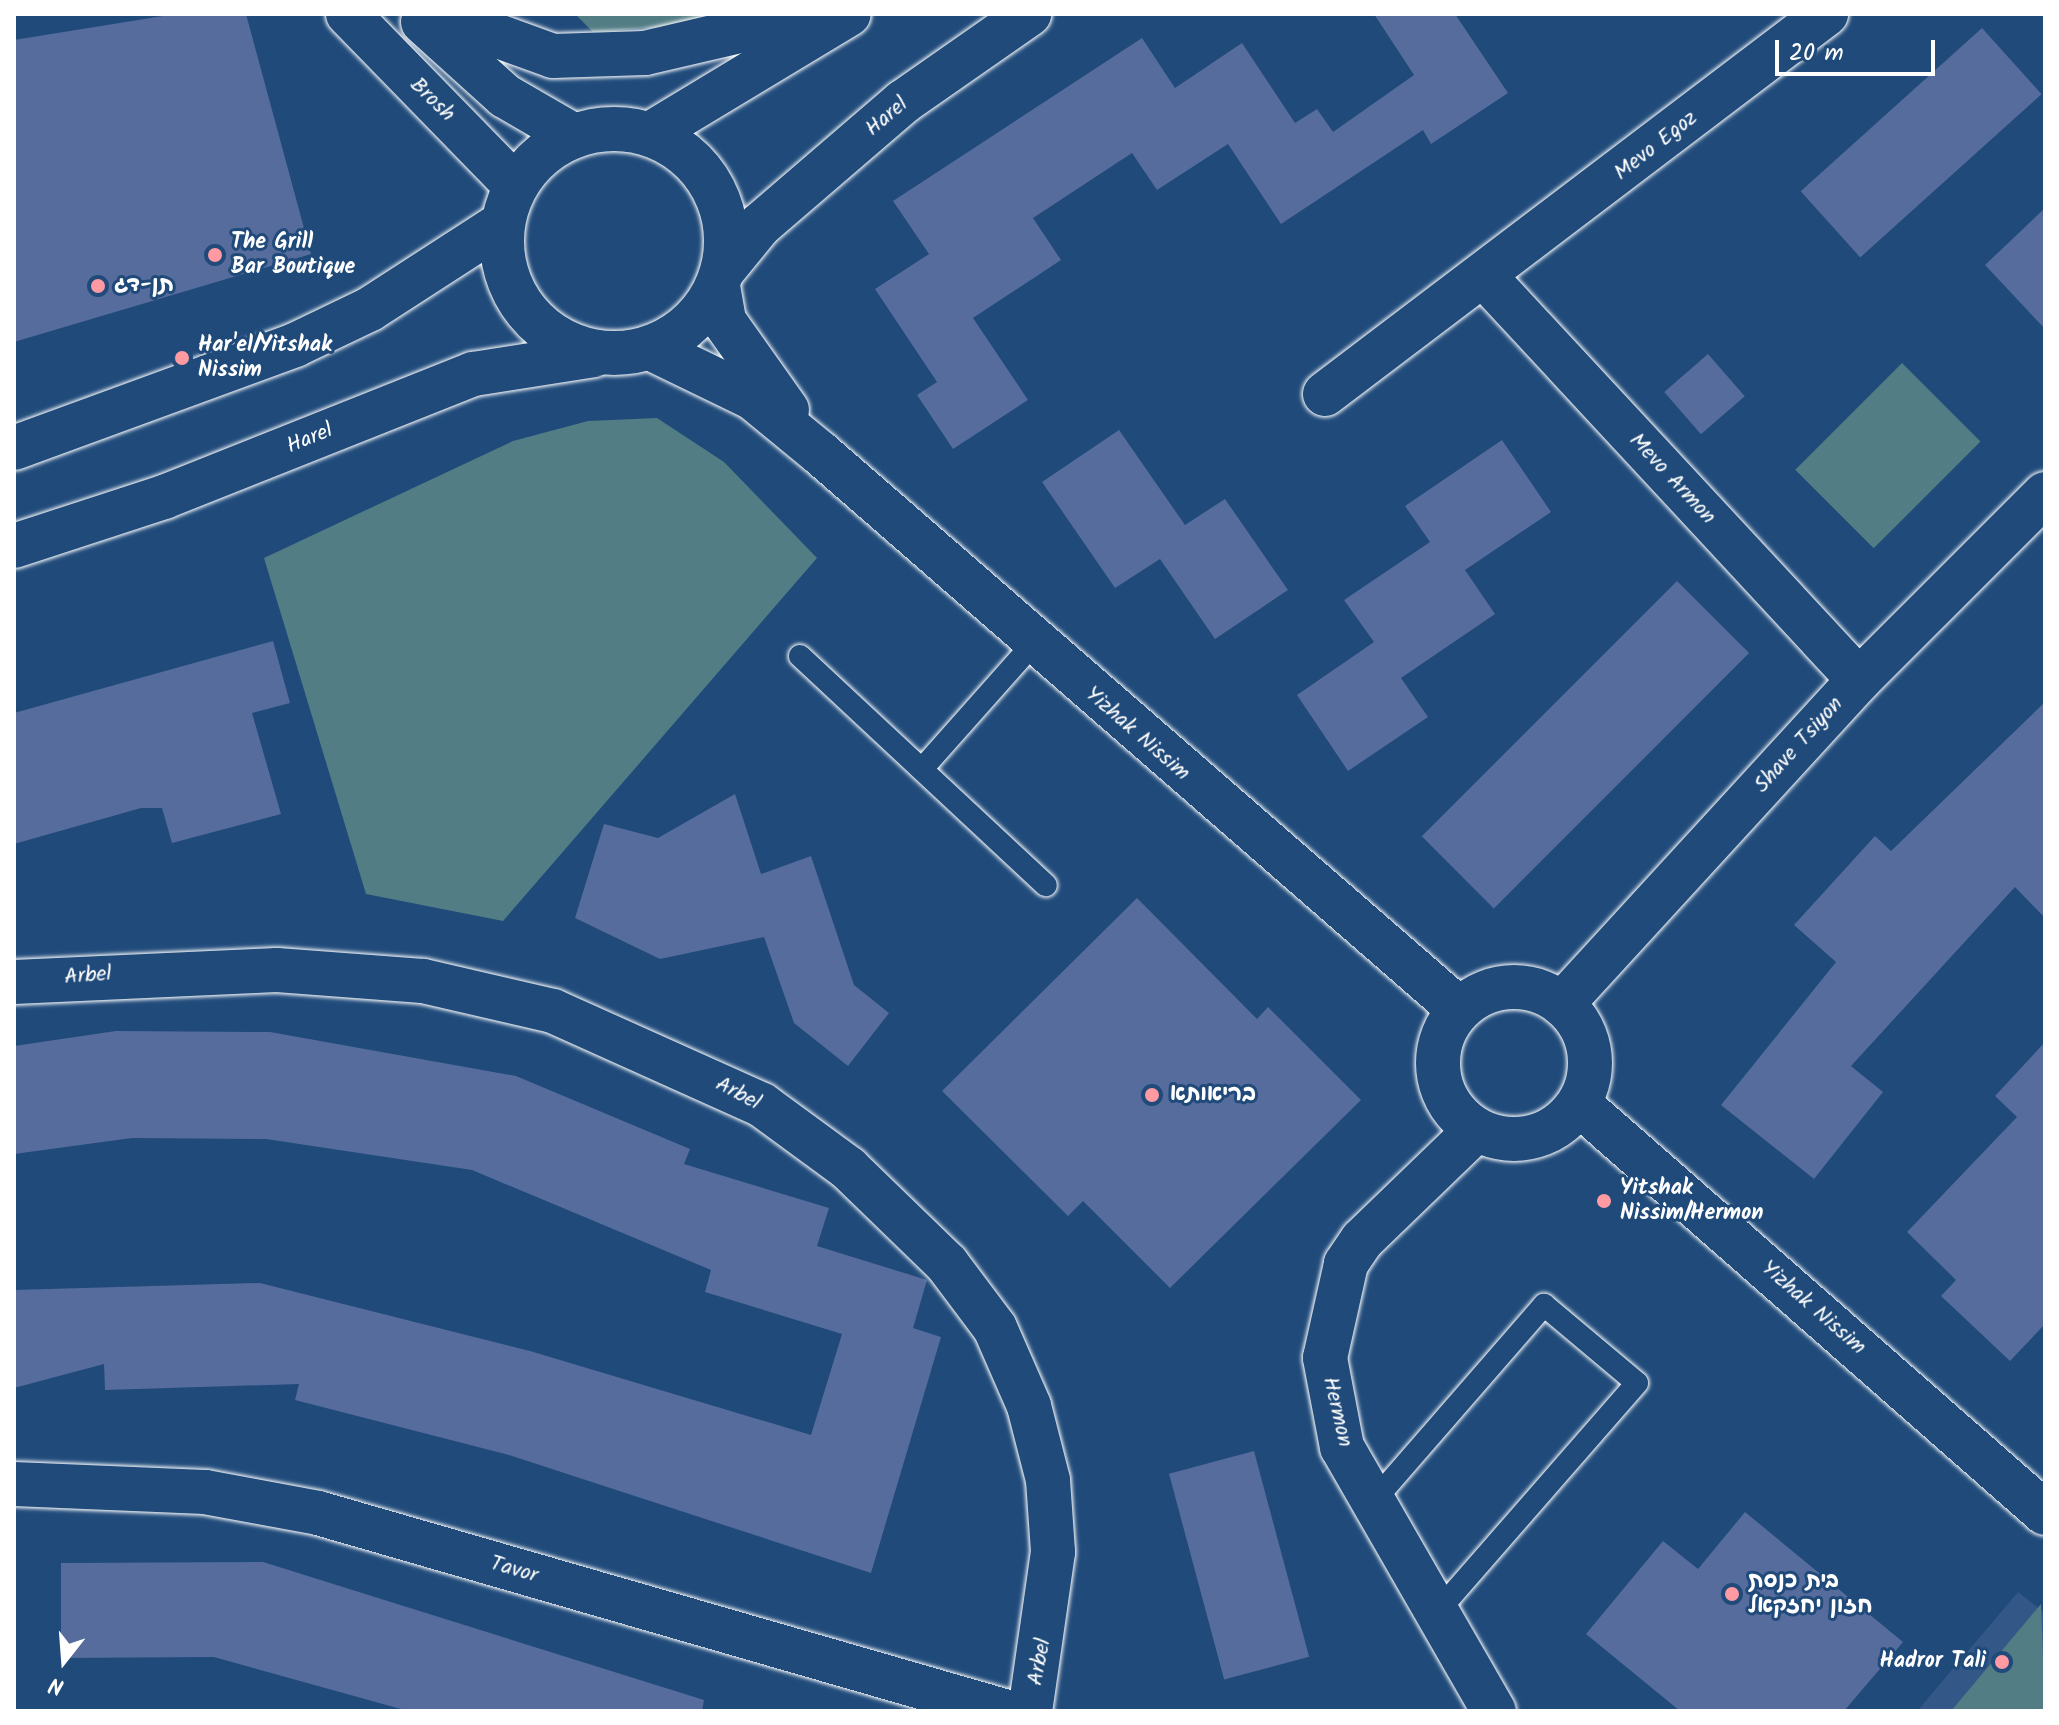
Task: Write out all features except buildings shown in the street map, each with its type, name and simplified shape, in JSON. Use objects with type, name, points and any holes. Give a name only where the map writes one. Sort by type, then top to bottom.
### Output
[{"type":"street","name":"Brosh","points":[[348,14],[509,205]]},
{"type":"street","points":[[414,14],[505,96],[574,136]]},
{"type":"street","points":[[437,14],[553,56],[645,53],[813,14]]},
{"type":"street","points":[[650,134],[849,14]]},
{"type":"street","name":"Harel","points":[[721,277],[760,225],[903,102],[1029,14]]},
{"type":"street","name":"Mevo Egoz","points":[[1325,394],[1486,278],[1826,14]]},
{"type":"street","points":[[611,128],[650,134],[680,149],[721,202],[721,277],[702,313],[630,351],[573,346],[540,327],[516,297],[503,261],[509,205],[531,164],[574,136],[611,128]]},
{"type":"street","points":[[14,448],[295,345],[370,309],[509,205]]},
{"type":"street","name":"Yizhak Nissim","points":[[721,277],[724,321],[742,351],[820,453]]},
{"type":"street","name":"Mevo Armon","points":[[1486,278],[1859,680]]},
{"type":"street","name":"Harel","points":[[14,546],[164,497],[473,374],[630,351]]},
{"type":"street","name":"Yizhak Nissim","points":[[630,351],[753,398],[820,453],[1032,645],[1459,1009]]},
{"type":"street","name":"Shave Tsiyon","points":[[1562,1004],[1859,680],[2045,494]]},
{"type":"street","name":"Arbel","points":[[14,982],[277,970],[423,981],[553,1011],[762,1105],[848,1168],[936,1253],[995,1328],[1029,1406],[1048,1480],[1053,1552],[1030,1711]]},
{"type":"street","points":[[1509,986],[1562,1004],[1587,1039],[1591,1062],[1579,1104],[1533,1138],[1476,1130],[1444,1096],[1438,1074],[1438,1051],[1459,1009],[1509,986]]},
{"type":"street","name":"Yizhak Nissim","points":[[1579,1104],[2045,1513]]},
{"type":"street","name":"Hermon","points":[[1476,1130],[1375,1220],[1346,1264],[1333,1308],[1325,1358],[1342,1447],[1371,1504],[1439,1610],[1494,1711]]},
{"type":"street","name":"Tavor","points":[[14,1484],[205,1492],[318,1513],[1004,1711]]},
{"type":"lane","points":[[922,769],[1032,645]]},
{"type":"lane","points":[[800,656],[1046,885]]},
{"type":"lane","points":[[1371,1504],[1544,1305],[1637,1383],[1439,1610]]},
{"type":"shaded area","name":"Hadror Tali","points":[[2018,1592],[2045,1613],[2045,1711],[1917,1711]]},
{"type":"green space","points":[[575,14],[711,14],[676,26],[593,32]]},
{"type":"green space","points":[[1902,363],[1980,441],[1874,548],[1795,470]]},
{"type":"green space","points":[[657,418],[724,462],[817,558],[503,921],[366,894],[264,558],[513,441],[588,421]]},
{"type":"green space","points":[[2041,1604],[2045,1711],[1951,1711]]},
{"type":"place","name":"The Grill Bar Boutique","points":[[215,255]]},
{"type":"place","name":"תן-דג","points":[[98,286]]},
{"type":"place","name":"Har'el/Yitshak Nissim","points":[[182,358]]},
{"type":"place","name":"בריאותא","points":[[1152,1095]]},
{"type":"place","name":"Yitshak Nissim/Hermon","points":[[1604,1201]]},
{"type":"place","name":"בית כנסת חזון יחזקאל","points":[[1732,1594]]},
{"type":"place","name":"Hadror Tali","points":[[2002,1662]]}]
